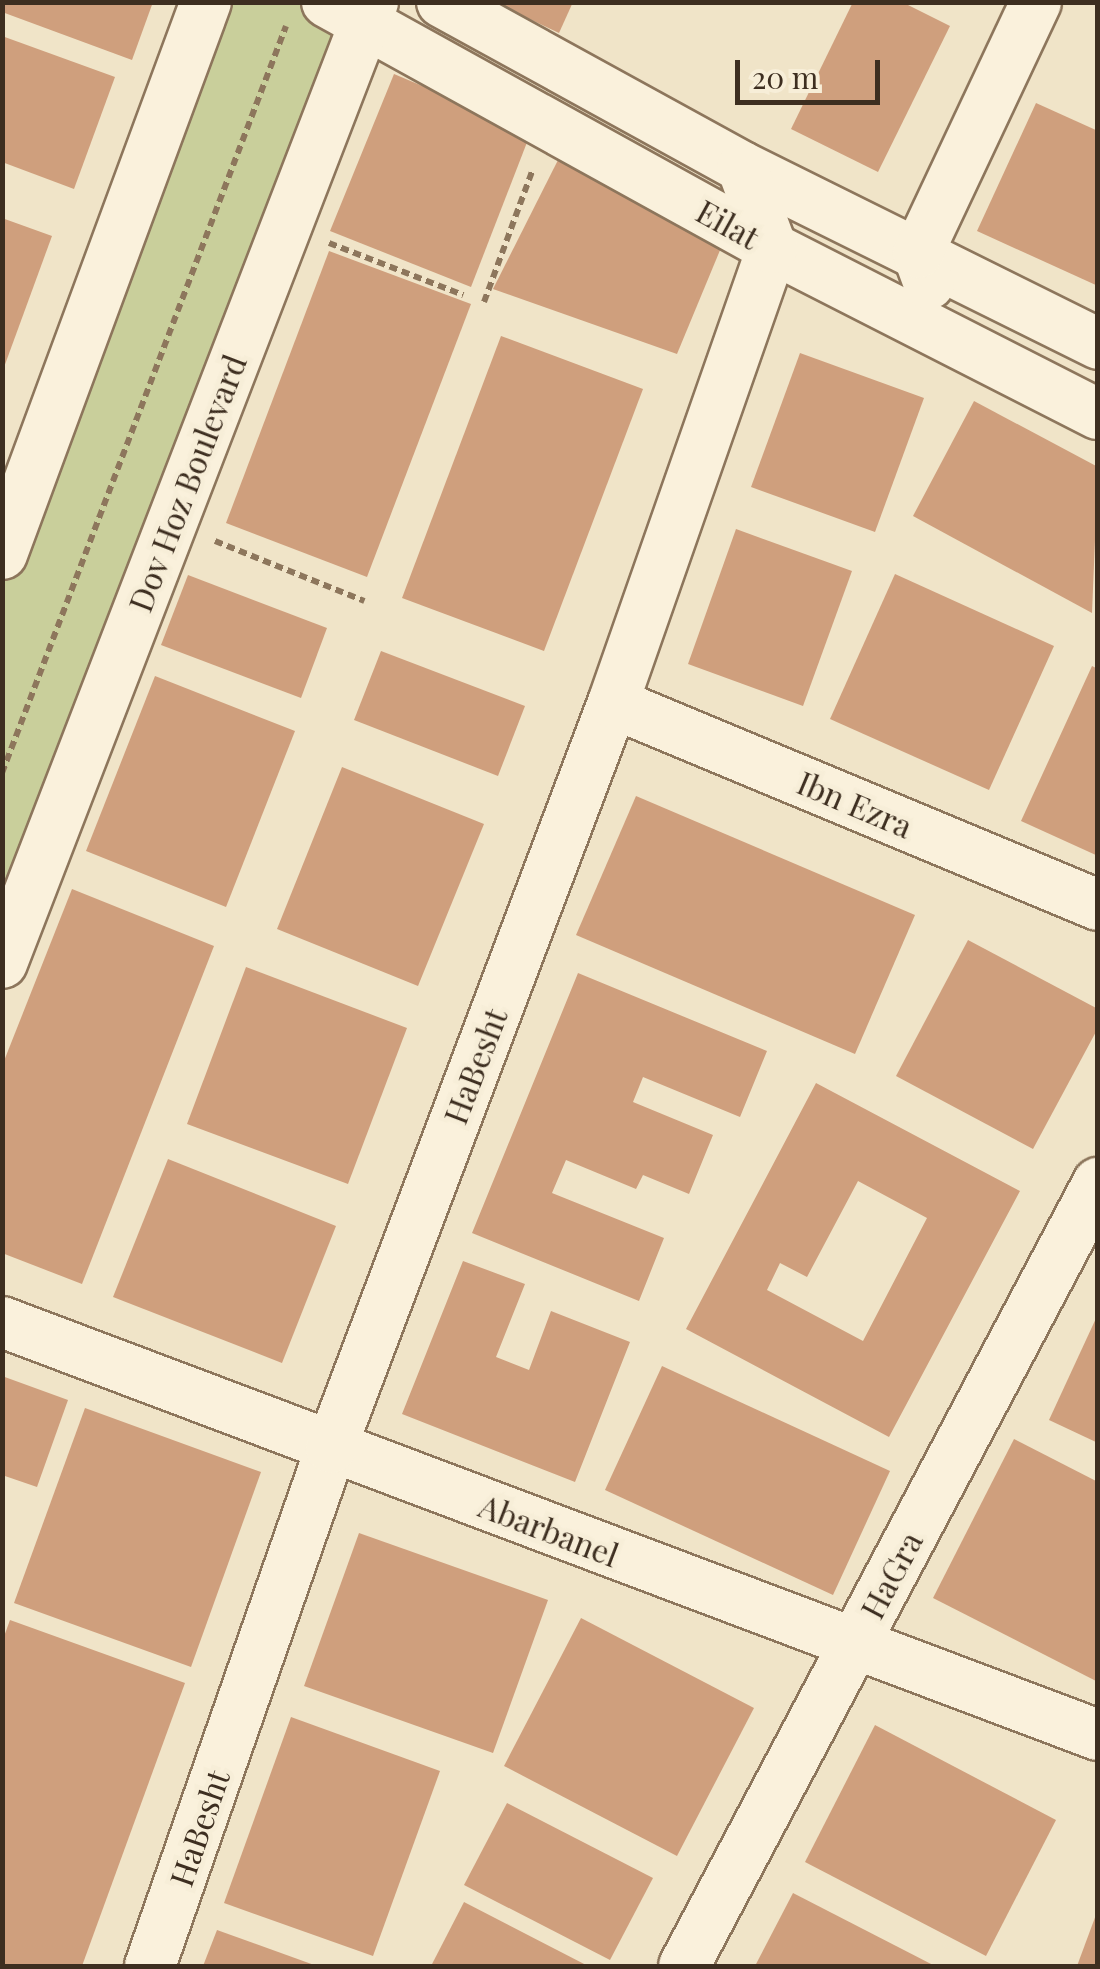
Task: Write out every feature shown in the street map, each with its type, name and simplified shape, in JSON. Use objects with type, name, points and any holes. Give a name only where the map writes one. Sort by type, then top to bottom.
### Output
[{"type":"street","points":[[2,554],[206,2]]},
{"type":"street","name":"Eilat","points":[[442,2],[742,167],[1098,344]]},
{"type":"street","points":[[949,338],[918,254],[1036,2]]},
{"type":"street","name":"Eilat","points":[[340,9],[772,248],[1098,414]]},
{"type":"street","name":"Dov Hoz Boulevard","points":[[2,963],[286,226],[340,9]]},
{"type":"street","points":[[742,167],[772,248]]},
{"type":"street","name":"HaBesht","points":[[150,1966],[331,1448],[613,703],[772,248]]},
{"type":"street","name":"Ibn Ezra","points":[[613,703],[1098,905]]},
{"type":"street","name":"HaGra","points":[[684,1966],[1098,1183]]},
{"type":"street","name":"Abarbanel","points":[[2,1322],[1098,1735]]},
{"type":"path","points":[[2,772],[340,9]]},
{"type":"path","points":[[484,302],[550,126]]},
{"type":"path","points":[[286,226],[463,295]]},
{"type":"path","points":[[216,542],[364,600]]},
{"type":"green space","points":[[206,3],[327,3],[364,24],[3,963],[3,554]]},
{"type":"building","points":[[2,2],[153,2],[132,60],[2,12]]},
{"type":"building","points":[[494,2],[573,2],[559,33]]},
{"type":"building","points":[[853,2],[902,2],[950,26],[878,172],[791,129]]},
{"type":"building","points":[[2,36],[115,77],[74,189],[2,162]]},
{"type":"building","points":[[394,74],[531,132],[471,287],[330,231]]},
{"type":"building","points":[[1036,103],[1098,131],[1098,286],[977,231]]},
{"type":"building","points":[[558,160],[723,243],[677,354],[493,289]]},
{"type":"building","points":[[2,218],[52,236],[3,370],[2,370]]},
{"type":"building","points":[[329,251],[471,304],[367,577],[226,523]]},
{"type":"building","points":[[501,336],[643,389],[544,651],[402,598]]},
{"type":"building","points":[[800,353],[924,398],[875,532],[751,487]]},
{"type":"building","points":[[974,401],[1098,467],[1092,613],[913,516]]},
{"type":"building","points":[[736,529],[852,571],[803,706],[688,664]]},
{"type":"building","points":[[895,574],[1054,646],[989,790],[830,719]]},
{"type":"building","points":[[188,575],[327,628],[301,698],[161,645]]},
{"type":"building","points":[[381,651],[525,706],[498,776],[354,720]]},
{"type":"building","points":[[1092,666],[1098,669],[1098,856],[1021,821]]},
{"type":"building","points":[[155,676],[295,731],[226,907],[86,851]]},
{"type":"building","points":[[342,767],[484,824],[418,986],[277,929]]},
{"type":"building","points":[[636,796],[915,915],[855,1054],[576,935]]},
{"type":"building","points":[[72,889],[214,946],[82,1284],[2,1253],[2,1066]]},
{"type":"building","points":[[968,940],[1098,1009],[1098,1028],[1033,1149],[896,1076]]},
{"type":"building","points":[[246,967],[407,1028],[348,1184],[187,1124]]},
{"type":"building","points":[[578,973],[767,1051],[740,1117],[643,1077],[633,1102],[713,1135],[689,1194],[643,1175],[636,1189],[566,1160],[552,1193],[664,1238],[639,1301],[472,1233]]},
{"type":"building","points":[[816,1083],[1020,1191],[889,1437],[686,1329]],"holes":[[[858,1181],[927,1218],[863,1341],[767,1290],[780,1263],[807,1277]]]},
{"type":"building","points":[[168,1159],[336,1226],[282,1363],[113,1297]]},
{"type":"building","points":[[463,1261],[525,1284],[496,1357],[529,1370],[551,1311],[630,1342],[575,1482],[402,1414]]},
{"type":"building","points":[[1098,1314],[1098,1443],[1049,1420]]},
{"type":"building","points":[[662,1366],[890,1471],[833,1595],[605,1490]]},
{"type":"building","points":[[2,1376],[68,1400],[37,1487],[2,1475]]},
{"type":"building","points":[[85,1408],[261,1472],[191,1667],[14,1603]]},
{"type":"building","points":[[1014,1439],[1098,1482],[1098,1682],[933,1598]]},
{"type":"building","points":[[359,1533],[548,1600],[493,1753],[304,1686]]},
{"type":"building","points":[[581,1618],[754,1708],[677,1856],[504,1766]]},
{"type":"building","points":[[10,1620],[185,1683],[82,1966],[2,1966],[2,1642]]},
{"type":"building","points":[[291,1717],[440,1771],[373,1956],[224,1903]]},
{"type":"building","points":[[875,1725],[1056,1820],[986,1956],[805,1862]]},
{"type":"building","points":[[507,1803],[653,1878],[610,1960],[464,1885]]},
{"type":"building","points":[[793,1893],[935,1966],[755,1966]]},
{"type":"building","points":[[464,1902],[588,1966],[431,1966]]},
{"type":"building","points":[[1097,1912],[1098,1966],[1077,1966]]},
{"type":"building","points":[[217,1930],[317,1966],[203,1966]]}]
